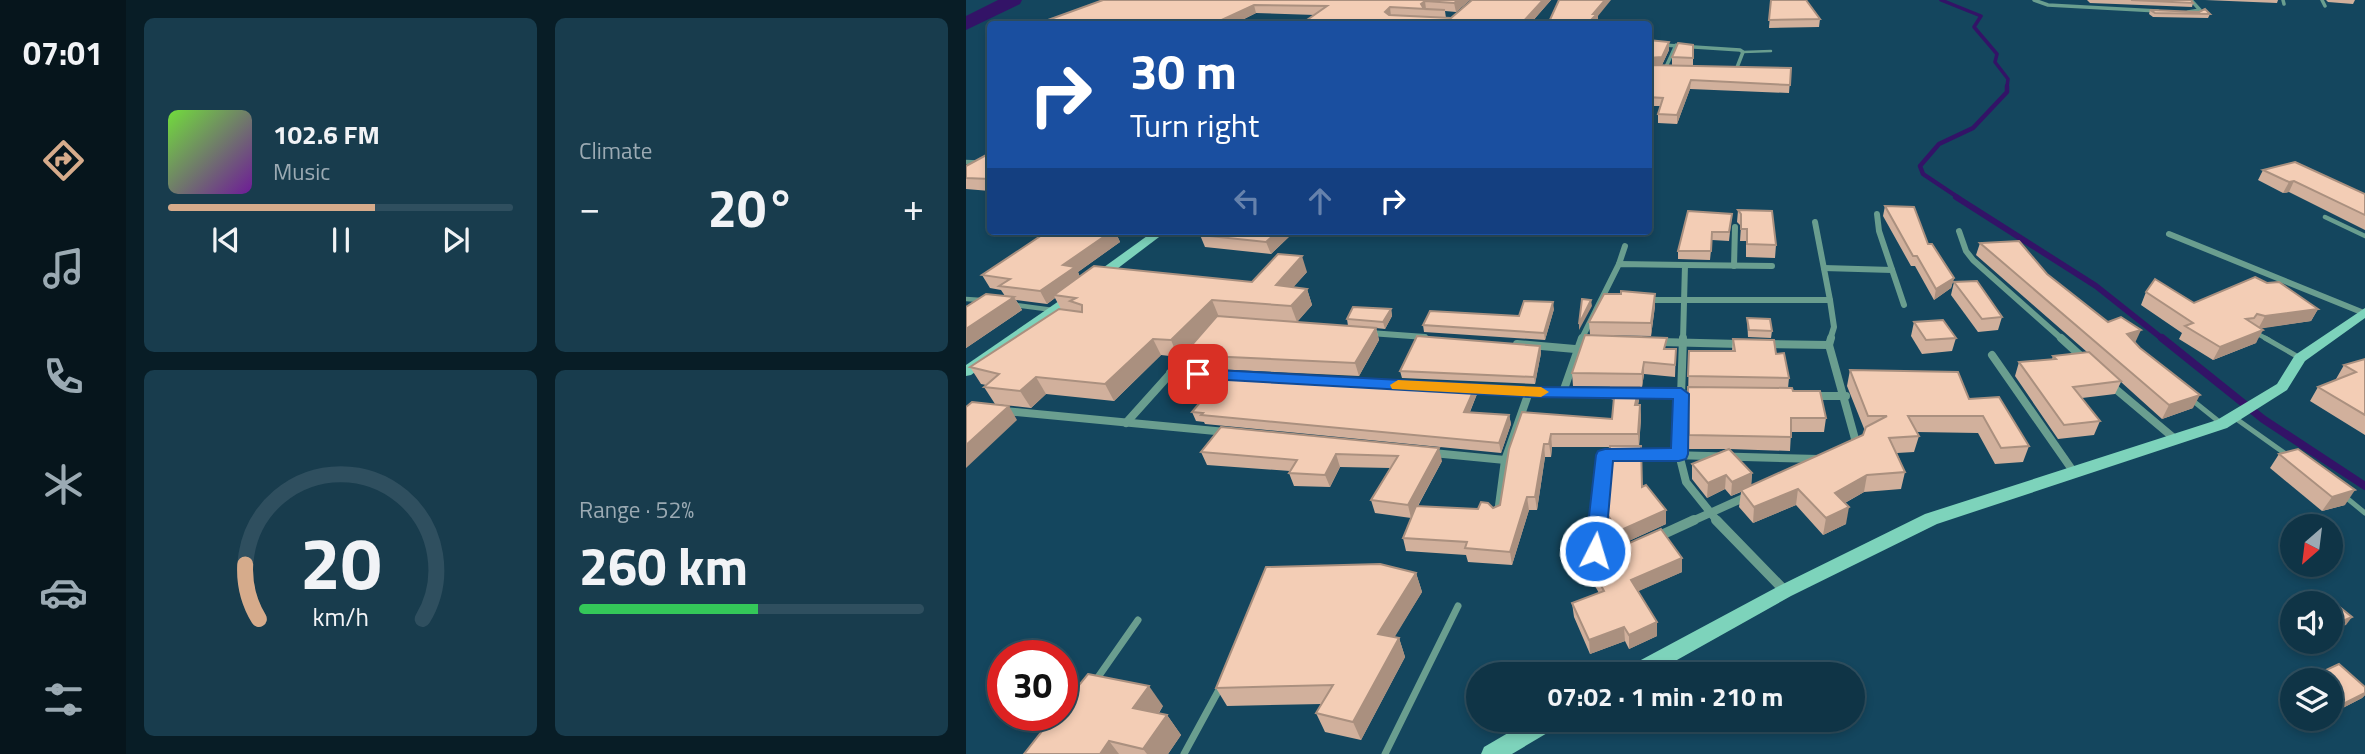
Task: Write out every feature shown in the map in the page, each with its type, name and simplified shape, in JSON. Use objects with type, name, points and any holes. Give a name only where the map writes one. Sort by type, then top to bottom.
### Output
[{"type":"street","points":[[2035,0],[2042,4],[2064,6],[2166,11]]},
{"type":"street","points":[[2060,0],[2064,6]]},
{"type":"street","points":[[2111,0],[2116,9]]},
{"type":"street","points":[[2179,12],[2200,10],[2191,0]]},
{"type":"street","points":[[2322,0],[2325,6]]},
{"type":"street","points":[[1652,44],[1743,52],[1736,70],[1726,71]]},
{"type":"street","points":[[1665,69],[1676,45]]},
{"type":"street","points":[[1657,69],[1677,69]]},
{"type":"street","points":[[966,162],[987,163]]},
{"type":"street","points":[[1878,214],[1879,231],[1903,304]]},
{"type":"street","points":[[1815,222],[1834,327],[1829,345],[1857,441],[1854,449]]},
{"type":"street","points":[[1734,266],[1735,227]]},
{"type":"street","points":[[1959,231],[1966,251],[1973,260],[2089,363]]},
{"type":"street","points":[[2169,234],[2364,313]]},
{"type":"street","points":[[966,372],[1053,315],[1156,235]]},
{"type":"street","points":[[1563,392],[1577,345],[1619,264],[1625,246]]},
{"type":"street","points":[[1619,264],[1772,266]]},
{"type":"street","points":[[1685,265],[1679,454],[1686,482],[1710,514],[1785,591]]},
{"type":"street","points":[[1824,268],[1892,270]]},
{"type":"street","points":[[1638,300],[1830,300]]},
{"type":"street","points":[[1655,662],[1785,591],[1931,519],[2175,440],[2233,418],[2282,387],[2300,358],[2364,313]]},
{"type":"street","points":[[1360,332],[1441,338]]},
{"type":"street","points":[[1126,422],[1206,335]]},
{"type":"street","points":[[1508,344],[1577,345],[1592,341]]},
{"type":"street","points":[[1645,342],[1748,344]]},
{"type":"street","points":[[1761,344],[1829,345]]},
{"type":"street","points":[[1992,355],[2073,471]]},
{"type":"street","points":[[1170,373],[1239,376]]},
{"type":"street","points":[[1336,382],[1405,385]]},
{"type":"street","points":[[2108,382],[2175,440]]},
{"type":"street","points":[[1460,388],[1529,392],[1695,394]]},
{"type":"street","points":[[1497,515],[1506,460],[1529,392]]},
{"type":"street","points":[[1805,396],[1846,396]]},
{"type":"street","points":[[993,410],[1235,433]]},
{"type":"street","points":[[1424,452],[1506,460]]},
{"type":"street","points":[[1605,559],[1595,551],[1605,455],[1679,454],[1830,460],[1806,470]]},
{"type":"street","points":[[1651,540],[1758,492]]},
{"type":"street","points":[[1492,754],[1530,732]]},
{"type":"lane","points":[[1743,52],[1771,51]]},
{"type":"lane","points":[[2325,217],[2365,236]]},
{"type":"lane","points":[[966,299],[991,302]]},
{"type":"lane","points":[[1003,303],[1053,315]]},
{"type":"lane","points":[[2252,331],[2300,358]]},
{"type":"lane","points":[[2190,399],[2233,418],[2295,459]]},
{"type":"lane","points":[[2333,488],[2365,513]]},
{"type":"lane","points":[[1664,535],[1670,544]]},
{"type":"lane","points":[[1385,754],[1458,606]]},
{"type":"lane","points":[[1091,687],[1139,620]]},
{"type":"lane","points":[[1184,754],[1224,681]]},
{"type":"building","points":[[1103,0],[1458,0],[1454,3],[1425,1],[1421,4],[1424,9],[1390,7],[1385,12],[1389,15],[1451,18],[1472,0],[1543,0],[1524,21],[1308,21],[1327,6],[1254,5],[1219,21],[1045,21]]},
{"type":"building","points":[[1559,0],[1605,0],[1590,21],[1549,21]]},
{"type":"building","points":[[1771,0],[1806,0],[1820,19],[1769,20]]},
{"type":"building","points":[[2131,0],[2191,0],[2193,3]]},
{"type":"building","points":[[2205,9],[2210,14],[2155,13],[2150,10],[2199,12]]},
{"type":"building","points":[[1652,40],[1669,42],[1662,57],[1652,58]]},
{"type":"building","points":[[1678,43],[1693,45],[1693,58],[1672,57]]},
{"type":"building","points":[[1652,65],[1791,68],[1790,85],[1691,80],[1677,115],[1658,114],[1663,98],[1652,97]]},
{"type":"building","points":[[987,155],[987,179],[966,178],[966,166]]},
{"type":"building","points":[[2295,162],[2365,194],[2365,215],[2294,181],[2289,182],[2263,170]]},
{"type":"building","points":[[1885,206],[1914,207],[1928,244],[1932,244],[1954,278],[1936,289],[1917,256],[1913,256]]},
{"type":"building","points":[[1738,210],[1772,211],[1776,245],[1747,244],[1747,229],[1741,229],[1741,214]]},
{"type":"building","points":[[1688,211],[1732,214],[1729,232],[1712,232],[1711,251],[1678,251]]},
{"type":"building","points":[[1042,235],[1106,235],[1063,265],[1075,267],[1040,291],[999,286],[1010,279],[982,275]]},
{"type":"building","points":[[1200,235],[1274,235],[1266,242]]},
{"type":"building","points":[[2019,241],[2047,274],[2108,322],[2121,317],[2141,330],[2127,334],[2140,348],[2200,395],[2169,405],[1980,243]]},
{"type":"building","points":[[1278,254],[1302,256],[1276,285],[1307,289],[1291,306],[1212,300],[1171,340],[1153,339],[1105,384],[1036,377],[1020,391],[984,387],[999,374],[970,367],[1059,309],[1082,312],[1082,305],[1070,301],[1076,298],[1054,295],[1094,266],[1252,282]]},
{"type":"building","points":[[2255,277],[2267,283],[2279,282],[2318,309],[2265,316],[2257,314],[2254,318],[2246,319],[2263,330],[2220,347],[2185,326],[2193,323],[2146,292],[2155,279],[2194,303]]},
{"type":"building","points":[[1977,281],[2002,317],[1982,319],[1954,282]]},
{"type":"building","points":[[1621,291],[1655,294],[1651,323],[1589,322],[1604,294],[1621,294]]},
{"type":"building","points":[[986,294],[1014,297],[966,329],[966,307]]},
{"type":"building","points":[[1582,299],[1591,300],[1579,324]]},
{"type":"building","points":[[1524,301],[1553,302],[1544,333],[1423,325],[1430,311],[1519,316]]},
{"type":"building","points":[[1353,307],[1391,309],[1383,322],[1347,319]]},
{"type":"building","points":[[1217,316],[1376,328],[1355,363],[1208,356],[1215,349],[1190,347]]},
{"type":"building","points":[[1747,318],[1770,319],[1772,331],[1749,330]]},
{"type":"building","points":[[1943,320],[1956,338],[1926,340],[1914,322]]},
{"type":"building","points":[[1585,335],[1667,338],[1664,349],[1676,349],[1675,365],[1644,362],[1642,374],[1572,373]]},
{"type":"building","points":[[1417,336],[1540,346],[1534,377],[1400,371]]},
{"type":"building","points":[[1733,339],[1774,340],[1776,354],[1784,353],[1789,378],[1688,376],[1689,351],[1735,351]]},
{"type":"building","points":[[2089,352],[2121,381],[2073,387],[2100,421],[2064,425],[2019,362],[2056,359],[2053,356]]},
{"type":"building","points":[[2365,359],[2365,415],[2318,387],[2356,372],[2344,365]]},
{"type":"building","points":[[1850,370],[1958,372],[1969,399],[1999,397],[2029,446],[2001,448],[1983,416],[1908,416],[1919,436],[1889,438],[1905,472],[1867,475],[1835,493],[1849,507],[1826,518],[1798,489],[1754,507],[1741,490],[1863,435],[1866,427],[1887,416],[1868,416]]},
{"type":"building","points":[[1224,373],[1348,379],[1347,382],[1390,387],[1393,381],[1476,385],[1464,412],[1509,415],[1499,443],[1192,412]]},
{"type":"building","points":[[1615,387],[1639,387],[1635,405],[1640,405],[1638,434],[1551,434],[1549,444],[1544,444],[1535,497],[1527,497],[1510,552],[1465,548],[1467,542],[1403,538],[1416,506],[1478,509],[1481,502],[1488,503],[1493,508],[1500,505],[1509,449],[1522,412],[1612,419]]},
{"type":"building","points":[[1688,387],[1792,388],[1793,391],[1820,391],[1826,418],[1791,418],[1791,437],[1689,435]]},
{"type":"building","points":[[972,402],[1009,406],[966,445],[966,407]]},
{"type":"building","points":[[1221,427],[1439,448],[1408,505],[1371,500],[1398,456],[1336,454],[1325,475],[1289,473],[1297,460],[1201,452]]},
{"type":"building","points":[[1610,446],[1641,446],[1642,487],[1646,485],[1666,510],[1619,531],[1604,510]]},
{"type":"building","points":[[1729,449],[1752,473],[1732,482],[1726,475],[1708,483],[1692,464]]},
{"type":"building","points":[[2298,449],[2355,490],[2332,497],[2279,454]]},
{"type":"building","points":[[1661,529],[1682,558],[1631,580],[1657,622],[1629,635],[1624,627],[1589,640],[1572,603],[1604,591],[1584,554],[1597,549],[1607,553]]},
{"type":"building","points":[[1380,564],[1416,573],[1378,634],[1399,638],[1353,722],[1316,713],[1333,685],[1216,688],[1266,567]]},
{"type":"building","points":[[2343,610],[2352,617],[2343,621]]},
{"type":"building","points":[[2339,664],[2365,687],[2365,693],[2343,704],[2343,668],[2330,668]]},
{"type":"building","points":[[1088,674],[1149,686],[1133,708],[1167,715],[1143,749],[1109,741],[1100,754],[1024,754],[1042,731],[1078,731],[1078,686]]},
{"type":"waterway","points":[[966,24],[1013,0]]},
{"type":"waterway","points":[[1941,0],[1981,16],[1974,27],[1997,54],[1995,62],[2008,79],[2007,87]]},
{"type":"waterway","points":[[1959,198],[1923,174],[1920,166],[1939,144],[1973,128],[2007,92],[2007,87]]},
{"type":"waterway","points":[[1956,197],[2096,286],[2164,340]]},
{"type":"waterway","points":[[2162,338],[2263,419],[2365,486]]},
{"type":"slow traffic","points":[[1398,385],[1541,392]]},
{"type":"route","points":[[1198,374],[1529,392],[1681,394],[1679,454],[1606,453],[1595,551]]}]
